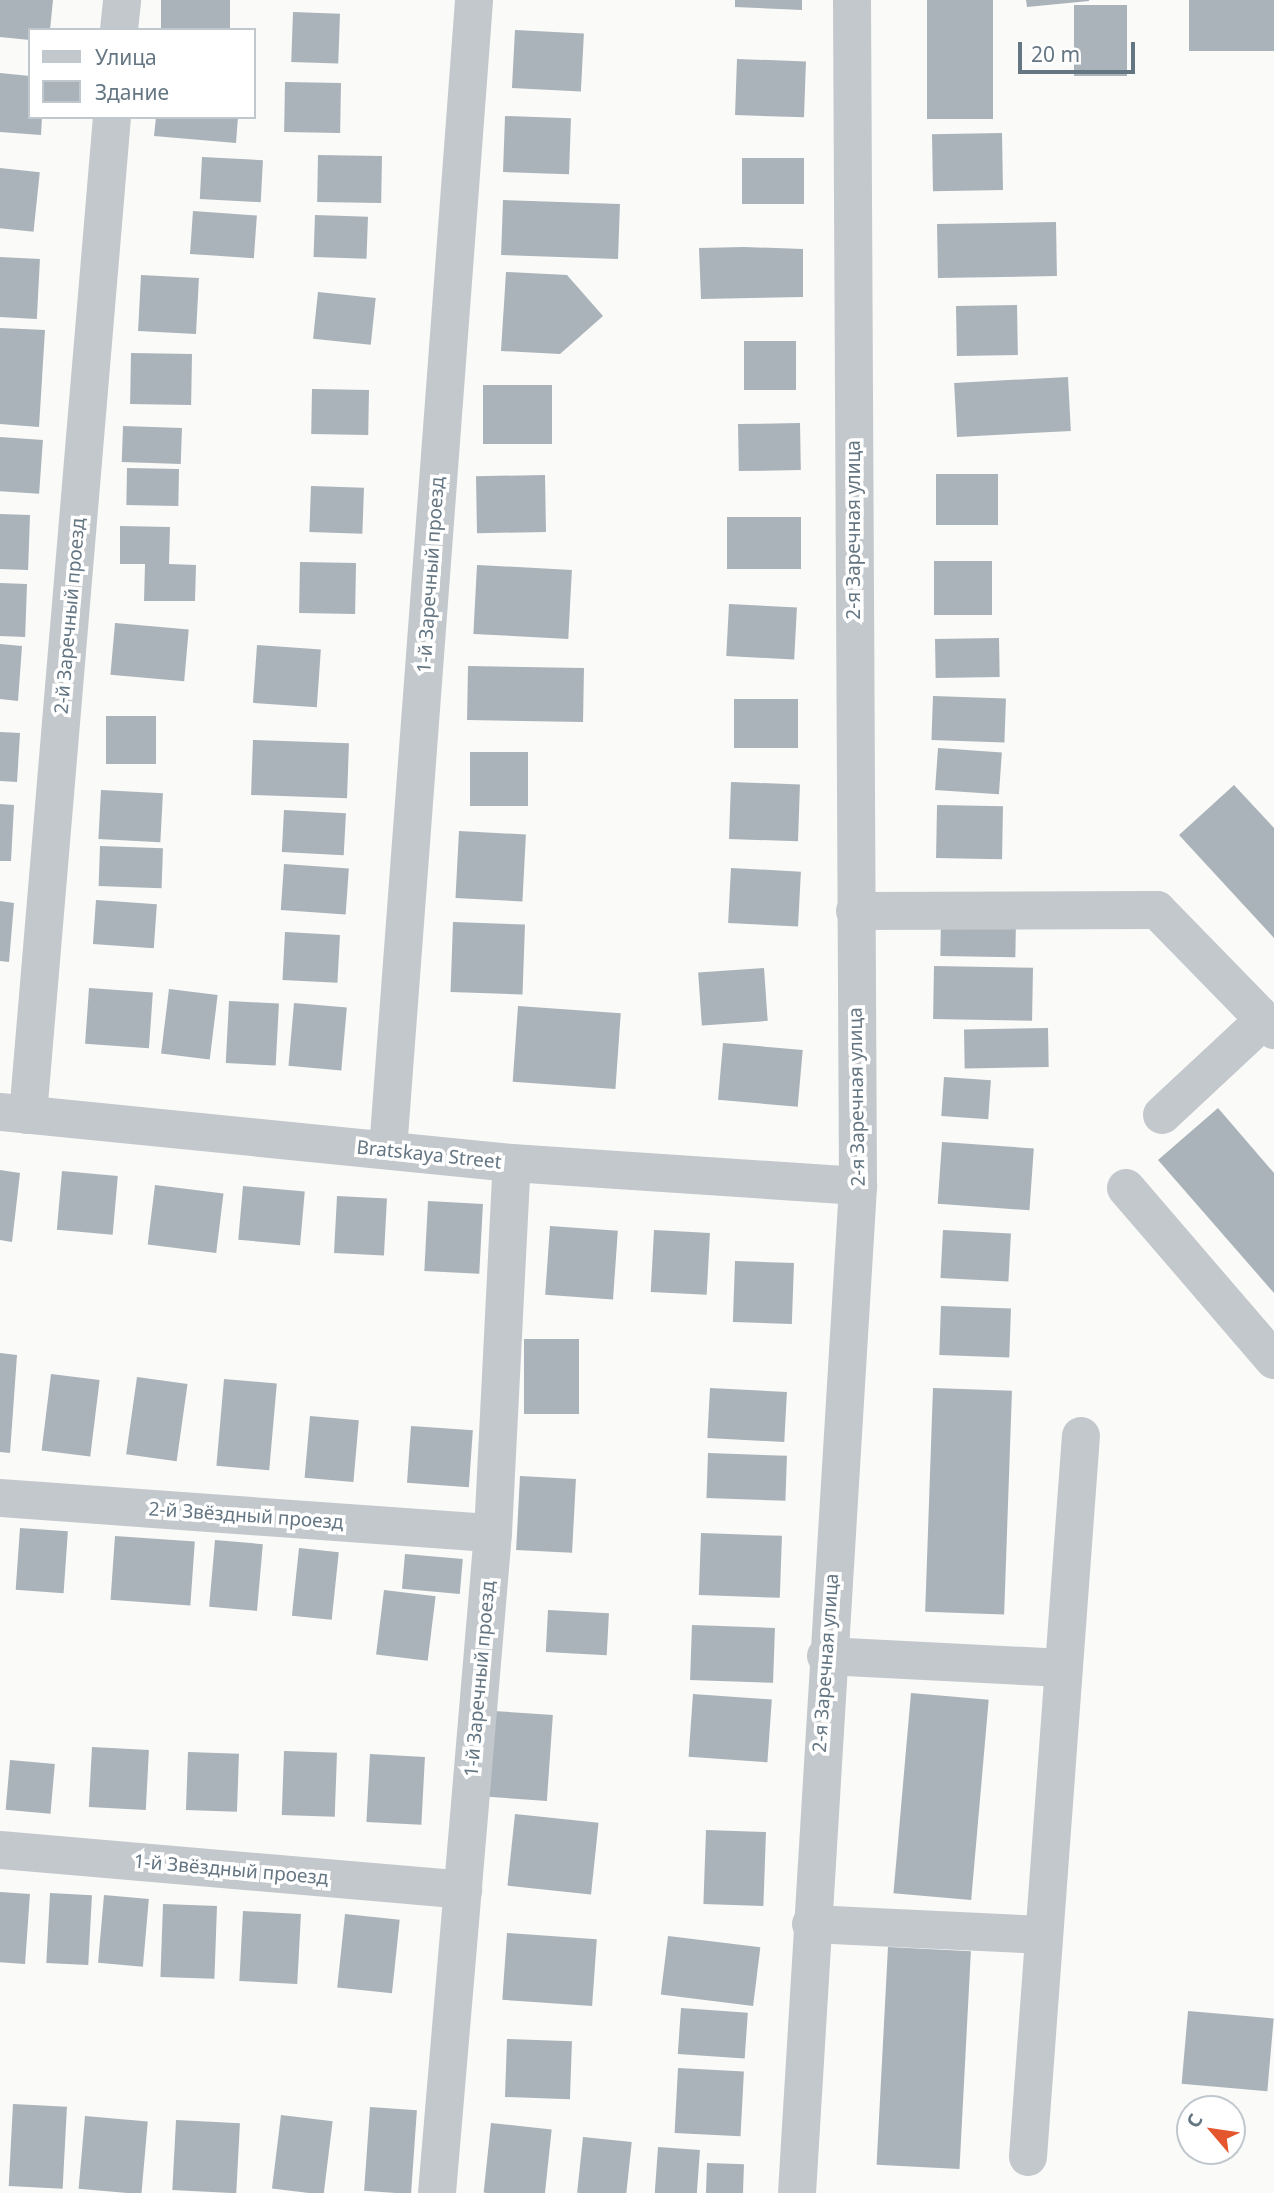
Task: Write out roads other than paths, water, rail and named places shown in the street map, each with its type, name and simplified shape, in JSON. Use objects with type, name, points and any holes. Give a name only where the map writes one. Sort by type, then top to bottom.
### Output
[{"type":"street","points":[[119,28],[122,0]]},
{"type":"street","name":"1-й Заречный проезд","points":[[388,1150],[474,0]]},
{"type":"street","name":"2-я Заречная улица","points":[[797,2193],[826,1656],[858,1185],[852,0]]},
{"type":"street","name":"2-й Заречный проезд","points":[[14,1114],[112,119]]},
{"type":"street","points":[[855,911],[1157,910],[1269,1025],[1162,1115]]},
{"type":"street","name":"Bratskaya Street","points":[[14,1114],[512,1163],[858,1185]]},
{"type":"street","name":"1-й Заречный проезд","points":[[437,2193],[493,1533],[512,1163]]},
{"type":"street","points":[[1126,1188],[1274,1360]]},
{"type":"street","points":[[1028,2157],[1081,1436]]},
{"type":"street","name":"2-й Звёздный проезд","points":[[0,1498],[493,1533]]},
{"type":"street","points":[[826,1656],[1064,1668]]},
{"type":"street","name":"1-й Звёздный проезд","points":[[0,1850],[463,1890]]},
{"type":"street","points":[[811,1924],[1044,1935]]}]
